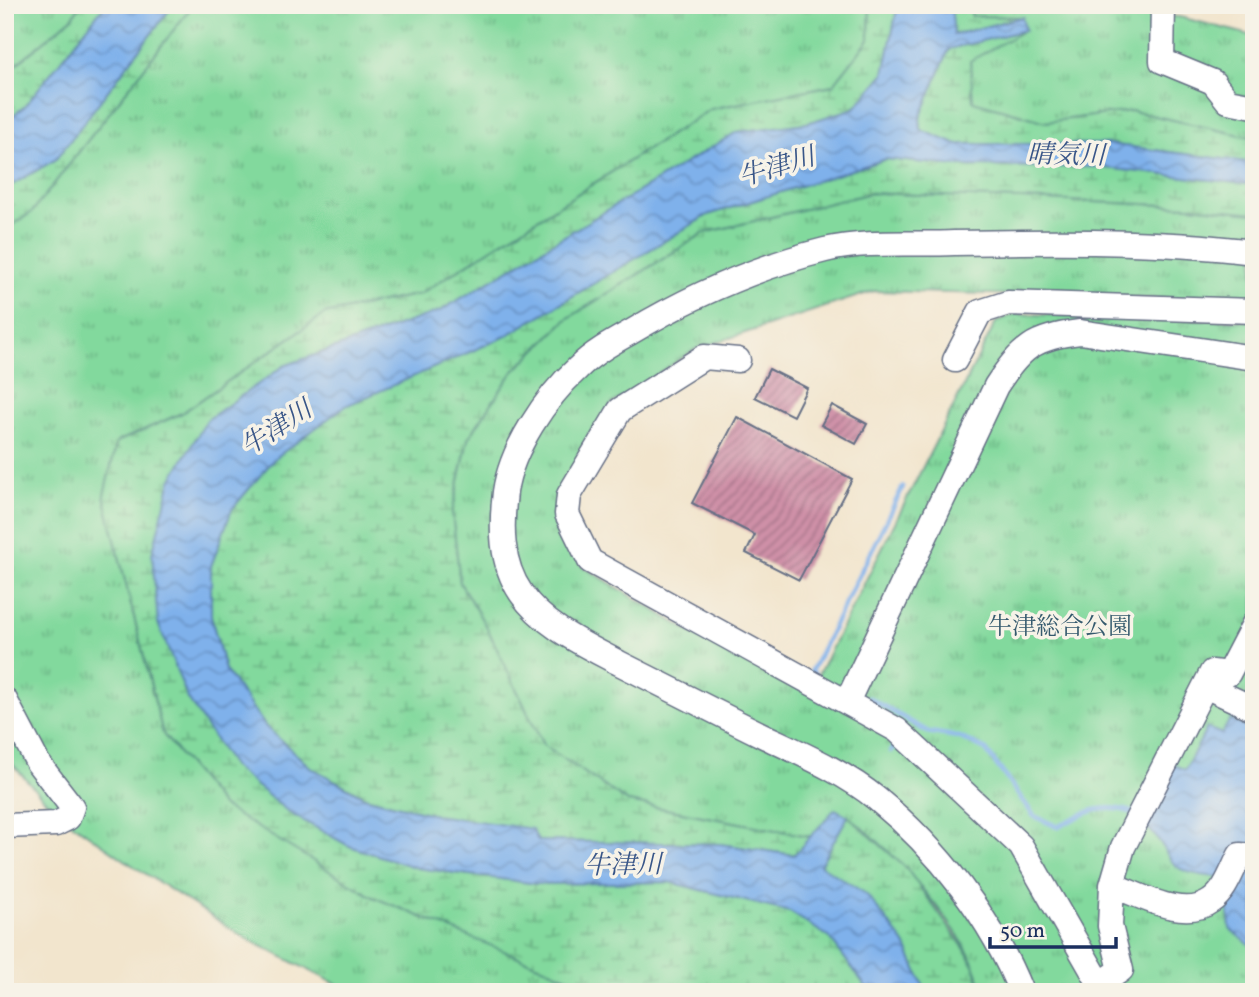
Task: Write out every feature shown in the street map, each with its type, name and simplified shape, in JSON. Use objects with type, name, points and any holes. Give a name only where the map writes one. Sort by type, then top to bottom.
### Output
[{"type":"street","points":[[1163,5],[1162,61],[1213,82],[1228,101],[1254,106]]},
{"type":"street","points":[[1021,992],[1010,962],[970,901],[931,850],[876,797],[828,767],[592,649],[549,623],[521,594],[507,562],[501,526],[507,476],[530,426],[577,368],[607,346],[674,306],[757,271],[828,250],[898,241],[947,244],[1070,240],[1200,246],[1254,252]]},
{"type":"street","points":[[955,360],[980,312],[1008,303],[1254,311]]},
{"type":"street","points":[[848,700],[996,386],[1017,354],[1052,335],[1080,332],[1254,358]]},
{"type":"street","points":[[738,360],[704,357],[620,410],[569,495],[567,514],[590,561],[848,700],[897,730],[1021,846],[1101,988],[1121,970],[1111,926],[1112,885],[1123,847],[1212,671],[1228,674],[1254,624]]},
{"type":"street","points":[[1205,685],[1254,709]]},
{"type":"street","points":[[5,700],[38,763],[72,807],[68,818],[56,824],[5,826]]},
{"type":"street","points":[[1112,885],[1185,908],[1211,901],[1247,855]]},
{"type":"green space","points":[[5,5],[80,5],[73,17],[5,74]]},
{"type":"green space","points":[[80,5],[105,5],[24,107],[5,121],[5,74],[73,17]]},
{"type":"green space","points":[[173,5],[193,5],[32,212],[5,230],[5,189],[56,159]]},
{"type":"green space","points":[[193,5],[870,5],[869,40],[833,85],[711,109],[420,294],[325,314],[182,413],[117,442],[104,495],[163,734],[222,806],[595,992],[352,992],[247,939],[132,865],[56,812],[5,756],[5,230],[32,212]]},
{"type":"green space","points":[[870,5],[898,5],[884,74],[855,108],[807,123],[737,132],[440,311],[284,366],[207,420],[188,699],[417,868],[538,884],[669,882],[790,912],[829,937],[870,992],[595,992],[589,986],[373,897],[222,806],[163,734],[104,495],[117,442],[182,413],[325,314],[420,294],[711,109],[833,85],[869,40]]},
{"type":"green space","points":[[951,5],[969,5],[972,16],[1022,17],[953,35]]},
{"type":"green space","points":[[969,5],[1127,5],[1149,15],[1180,17],[1254,36],[1254,138],[1132,111],[1046,122],[972,101],[970,61],[1022,17],[972,16]]},
{"type":"green space","points":[[1025,30],[970,61],[973,101],[1046,122],[1132,111],[1254,138],[1254,163],[1108,144],[955,144],[921,130],[920,118],[949,49]]},
{"type":"green space","points":[[887,159],[957,166],[1097,167],[1254,185],[1254,213],[1191,206],[871,193],[704,233],[567,319],[512,373],[468,439],[452,513],[460,583],[487,628],[543,745],[628,802],[813,837],[795,855],[720,844],[538,841],[365,797],[310,767],[266,727],[225,670],[211,617],[211,566],[232,509],[274,459],[345,406],[504,337],[708,215]]},
{"type":"green space","name":"牛津総合公園","points":[[871,193],[1191,206],[1254,213],[1254,301],[874,291],[696,349],[612,404],[559,496],[582,566],[704,640],[810,691],[996,322],[1014,314],[1254,321],[1254,992],[984,992],[972,960],[960,939],[929,897],[870,834],[835,810],[813,837],[628,802],[543,745],[487,628],[460,583],[452,513],[468,439],[512,373],[567,319],[704,233]]},
{"type":"green space","points":[[848,816],[906,868],[969,955],[984,992],[926,992],[905,944],[820,865]]},
{"type":"water","points":[[105,5],[173,5],[56,159],[5,189],[5,121],[24,107]]},
{"type":"water","points":[[898,5],[951,5],[954,35],[1022,17],[1025,30],[949,49],[920,118],[921,130],[955,144],[1108,144],[1254,163],[1254,185],[1097,167],[957,166],[886,159],[708,215],[504,337],[345,406],[274,459],[232,509],[211,566],[211,617],[225,670],[266,727],[310,767],[364,797],[435,815],[532,829],[538,841],[720,844],[794,855],[835,809],[848,816],[820,865],[866,894],[905,944],[926,992],[870,992],[829,937],[790,912],[669,882],[538,884],[417,868],[349,846],[291,814],[233,767],[188,699],[158,623],[152,554],[171,480],[207,420],[284,366],[440,311],[737,132],[807,123],[855,108],[884,74]]},
{"type":"water","points":[[1230,719],[1254,731],[1254,948],[1230,929],[1228,901],[1220,877],[1199,875],[1177,866],[1155,835],[1143,824],[1170,763],[1185,770],[1207,728],[1222,734]]},
{"type":"building","points":[[769,369],[807,388],[793,416],[755,397]]},
{"type":"building","points":[[832,405],[867,424],[856,444],[821,425]]},
{"type":"building","points":[[737,417],[852,479],[799,580],[746,553],[755,535],[692,503]]},
{"type":"waterway","points":[[814,673],[811,672],[903,487]]},
{"type":"waterway","points":[[869,698],[928,732],[959,737],[986,750],[1034,816],[1058,827],[1094,810],[1113,808],[1134,813]]},
{"type":"waterway","points":[[891,751],[899,741]]},
{"type":"water label","name":"晴気川","points":[[1066,156]]},
{"type":"water label","name":"牛津川","points":[[777,168]]},
{"type":"water label","name":"牛津川","points":[[277,429]]},
{"type":"water label","name":"牛津川","points":[[623,866]]}]
